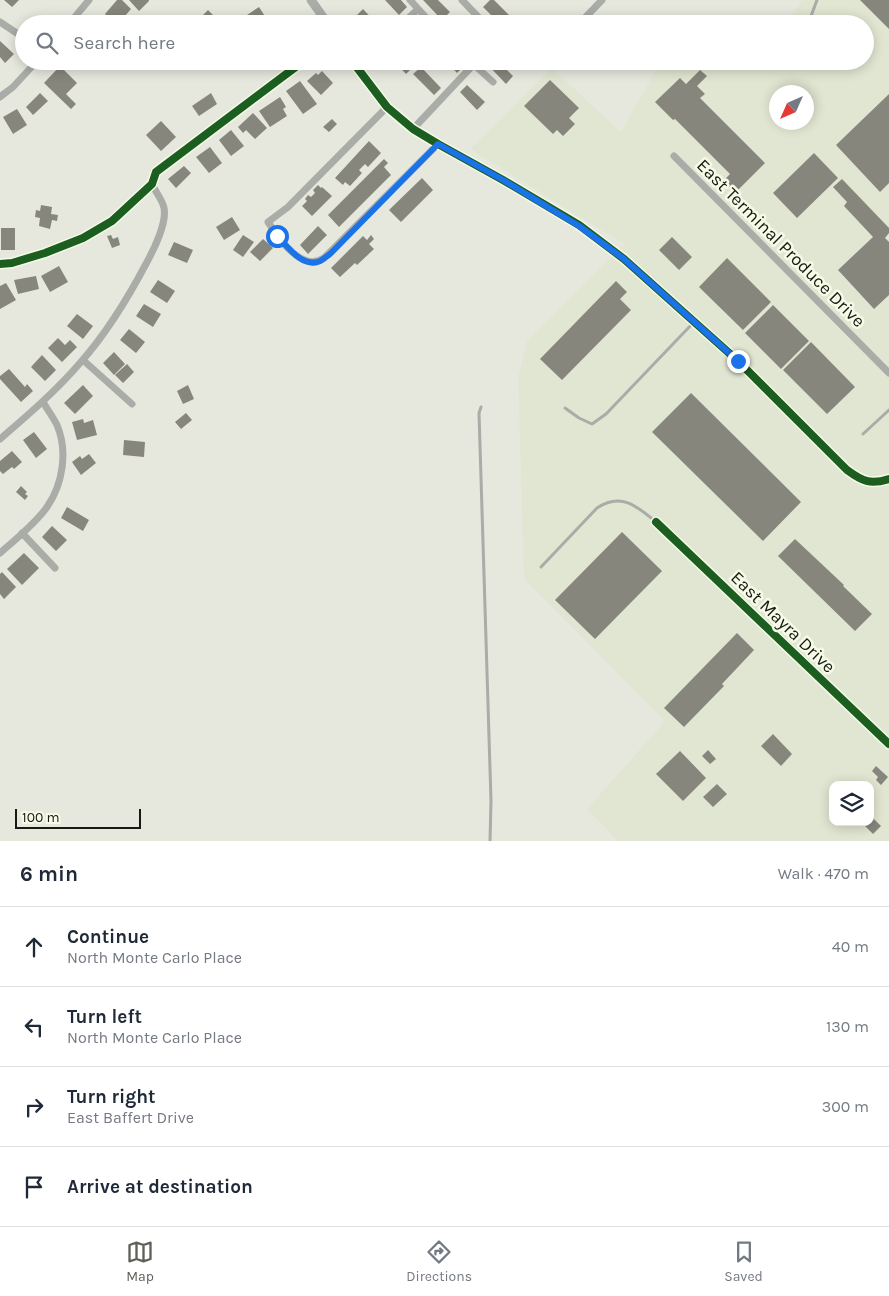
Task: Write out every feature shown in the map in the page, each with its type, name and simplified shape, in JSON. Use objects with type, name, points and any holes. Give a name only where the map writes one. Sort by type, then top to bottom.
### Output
[{"type":"street","points":[[76,15],[89,0]]},
{"type":"street","points":[[311,0],[322,15]]},
{"type":"street","points":[[410,0],[424,15]]},
{"type":"street","points":[[462,0],[476,15]]},
{"type":"street","points":[[588,15],[602,0]]},
{"type":"street","points":[[412,15],[418,9]]},
{"type":"street","points":[[0,22],[15,32]]},
{"type":"street","points":[[0,97],[13,87],[29,70]]},
{"type":"street","points":[[0,264],[12,263],[45,253],[83,238],[112,221],[152,184],[156,172],[292,70]]},
{"type":"street","points":[[361,70],[387,106],[413,129],[579,226],[624,259],[738,361],[847,470],[860,479],[872,482],[888,481]]},
{"type":"street","points":[[413,129],[466,70]]},
{"type":"street","points":[[480,70],[493,82]]},
{"type":"street","points":[[387,106],[288,207],[268,222],[277,236],[303,260],[310,263],[319,262],[330,254],[438,144]]},
{"type":"street","name":"East Terminal Produce Drive","points":[[674,156],[889,373]]},
{"type":"street","points":[[0,439],[43,402],[83,360],[115,318],[134,288],[154,248],[163,223],[164,208],[152,184]]},
{"type":"street","points":[[83,360],[132,404]]},
{"type":"street","points":[[0,553],[47,507],[56,490],[63,466],[57,425],[43,402]]},
{"type":"street","name":"East Mayra Drive","points":[[656,522],[889,744]]},
{"type":"street","points":[[22,533],[55,568]]},
{"type":"lane","points":[[811,15],[817,0]]},
{"type":"lane","points":[[565,408],[578,418],[592,424],[606,414],[694,322]]},
{"type":"lane","points":[[481,408],[492,801],[490,841]]},
{"type":"lane","points":[[863,434],[889,410]]},
{"type":"lane","points":[[541,567],[604,503],[625,501],[642,510],[656,522]]},
{"type":"shaded area","points":[[802,0],[889,0],[889,841],[618,841],[587,809],[665,721],[524,579],[518,378],[527,341],[624,244],[470,149],[550,70],[554,70],[621,132],[654,73],[659,70],[874,70],[874,15],[793,15]]},
{"type":"building","points":[[4,0],[19,0],[12,7]]},
{"type":"building","points":[[117,0],[122,0],[131,9],[126,15],[105,14]]},
{"type":"building","points":[[129,0],[149,0],[149,1],[139,11]]},
{"type":"building","points":[[385,0],[401,0],[407,7],[399,15]]},
{"type":"building","points":[[423,0],[438,0],[450,12],[447,15],[437,15]]},
{"type":"building","points":[[490,0],[494,0],[509,15],[491,15],[483,7]]},
{"type":"building","points":[[860,0],[889,0],[889,29]]},
{"type":"building","points":[[259,7],[264,15],[247,15]]},
{"type":"building","points":[[363,9],[369,15],[357,15]]},
{"type":"building","points":[[208,10],[213,15],[203,15]]},
{"type":"building","points":[[0,41],[14,54],[5,63],[0,57]]},
{"type":"building","points":[[56,70],[64,70],[77,83],[66,94],[76,104],[71,109],[44,83]]},
{"type":"building","points":[[418,70],[424,70],[441,88],[434,95],[413,74]]},
{"type":"building","points":[[493,70],[507,70],[513,76],[506,84]]},
{"type":"building","points":[[700,70],[707,76],[697,86],[705,94],[700,98],[765,163],[735,193],[723,181],[730,174],[675,119],[673,120],[655,102],[680,78],[686,84]]},
{"type":"building","points":[[322,71],[333,83],[321,95],[307,81],[316,73],[318,75]]},
{"type":"building","points":[[550,80],[579,108],[569,118],[575,124],[563,136],[557,130],[553,134],[524,106]]},
{"type":"building","points":[[300,81],[317,104],[303,114],[286,91]]},
{"type":"building","points":[[467,85],[485,102],[477,110],[460,92]]},
{"type":"building","points":[[40,93],[48,101],[33,115],[26,107]]},
{"type":"building","points":[[211,93],[217,104],[199,116],[192,106]]},
{"type":"building","points":[[889,94],[889,183],[880,192],[836,145]]},
{"type":"building","points":[[280,97],[286,107],[283,109],[287,116],[270,127],[259,111]]},
{"type":"building","points":[[17,109],[27,125],[13,134],[3,117]]},
{"type":"building","points":[[253,113],[267,128],[255,139],[246,130],[243,133],[238,127]]},
{"type":"building","points":[[332,119],[337,124],[329,132],[323,127]]},
{"type":"building","points":[[161,121],[176,137],[161,151],[146,135]]},
{"type":"building","points":[[231,130],[244,146],[231,156],[219,140]]},
{"type":"building","points":[[369,141],[381,153],[368,167],[365,164],[359,170],[362,173],[350,186],[345,182],[343,185],[335,178]]},
{"type":"building","points":[[210,147],[222,163],[209,173],[196,157]]},
{"type":"building","points":[[814,153],[838,178],[797,218],[773,193]]},
{"type":"building","points":[[384,159],[388,163],[384,167],[391,175],[339,227],[328,215]]},
{"type":"building","points":[[184,166],[191,173],[176,188],[168,179]]},
{"type":"building","points":[[422,178],[433,190],[401,222],[389,210]]},
{"type":"building","points":[[842,179],[889,228],[889,233],[885,238],[889,242],[889,295],[874,309],[838,270],[873,237],[844,206],[847,202],[833,187]]},
{"type":"building","points":[[318,185],[332,196],[312,216],[302,206],[307,201],[305,199],[308,195],[311,197],[315,193],[313,190]]},
{"type":"building","points":[[41,205],[52,207],[51,214],[58,215],[57,221],[52,220],[50,229],[39,226],[40,218],[35,217],[36,210],[40,211]]},
{"type":"building","points":[[232,217],[240,230],[224,240],[216,227]]},
{"type":"building","points":[[318,226],[327,235],[308,254],[300,245]]},
{"type":"building","points":[[1,228],[15,228],[15,250],[1,250]]},
{"type":"building","points":[[111,235],[113,239],[118,237],[120,245],[112,248],[107,236]]},
{"type":"building","points":[[243,235],[254,242],[243,257],[233,250]]},
{"type":"building","points":[[371,235],[374,239],[369,244],[374,249],[357,265],[355,263],[340,277],[331,268],[363,236],[367,240]]},
{"type":"building","points":[[672,237],[692,257],[679,270],[659,250]]},
{"type":"building","points":[[263,239],[273,248],[260,261],[250,252]]},
{"type":"building","points":[[174,242],[193,250],[187,263],[168,255]]},
{"type":"building","points":[[727,258],[771,302],[743,330],[699,287]]},
{"type":"building","points":[[59,266],[68,282],[50,292],[41,276]]},
{"type":"building","points":[[36,276],[39,289],[18,294],[14,280]]},
{"type":"building","points":[[158,280],[175,291],[167,303],[150,292]]},
{"type":"building","points":[[616,281],[627,292],[620,299],[631,310],[562,380],[540,359]]},
{"type":"building","points":[[6,283],[16,300],[0,309],[0,286]]},
{"type":"building","points":[[144,304],[161,314],[153,327],[136,316]]},
{"type":"building","points":[[773,305],[809,341],[781,369],[745,333]]},
{"type":"building","points":[[77,314],[93,326],[83,339],[67,326]]},
{"type":"building","points":[[129,329],[145,342],[136,353],[120,340]]},
{"type":"building","points":[[58,338],[65,345],[70,340],[77,347],[62,362],[48,348]]},
{"type":"building","points":[[811,342],[855,387],[827,414],[783,370]]},
{"type":"building","points":[[114,352],[125,364],[114,375],[103,363]]},
{"type":"building","points":[[42,355],[56,370],[45,381],[31,367]]},
{"type":"building","points":[[127,364],[134,372],[123,383],[115,375]]},
{"type":"building","points":[[9,369],[25,387],[27,384],[33,391],[21,402],[0,379],[0,376]]},
{"type":"building","points":[[83,385],[93,396],[75,414],[64,403]]},
{"type":"building","points":[[188,385],[194,399],[183,404],[177,391]]},
{"type":"building","points":[[691,393],[801,502],[763,541],[652,432]]},
{"type":"building","points":[[186,413],[192,420],[181,429],[175,422]]},
{"type":"building","points":[[83,419],[84,423],[93,420],[97,435],[77,440],[72,422]]},
{"type":"building","points":[[34,432],[47,449],[36,458],[23,440]]},
{"type":"building","points":[[124,440],[145,442],[144,457],[123,455]]},
{"type":"building","points":[[12,451],[22,462],[14,469],[12,467],[3,474],[0,471],[0,461]]},
{"type":"building","points":[[89,454],[96,463],[81,475],[72,462],[80,456],[82,459]]},
{"type":"building","points":[[21,486],[27,492],[25,494],[28,496],[25,500],[16,492]]},
{"type":"building","points":[[67,507],[89,520],[83,531],[61,518]]},
{"type":"building","points":[[52,526],[67,540],[56,551],[42,537]]},
{"type":"building","points":[[622,532],[662,571],[595,639],[555,600]]},
{"type":"building","points":[[795,539],[872,614],[855,631],[778,556]]},
{"type":"building","points":[[24,553],[39,568],[22,585],[7,569]]},
{"type":"building","points":[[2,572],[16,587],[4,599],[0,594],[0,574]]},
{"type":"building","points":[[737,633],[754,650],[722,684],[724,686],[684,727],[664,708]]},
{"type":"building","points":[[773,734],[792,754],[781,766],[761,746]]},
{"type":"building","points":[[708,750],[716,759],[710,764],[702,756]]},
{"type":"building","points":[[680,751],[706,778],[683,801],[656,774]]},
{"type":"building","points":[[876,766],[888,777],[881,785],[876,780],[878,777],[872,771]]},
{"type":"building","points":[[717,784],[727,794],[713,807],[703,797]]},
{"type":"building","points":[[874,819],[881,826],[873,834],[865,826],[874,826]]},
{"type":"cycle path","points":[[0,264],[12,263],[45,253],[83,238],[112,221],[152,184],[156,172],[292,70]]},
{"type":"cycle path","points":[[359,70],[387,107],[413,129],[579,225],[624,259],[738,361],[847,470],[866,481],[877,482],[889,479]]},
{"type":"cycle path","points":[[656,522],[889,744]]},
{"type":"route","points":[[277,236],[303,260],[310,263],[319,262],[330,254],[438,144],[503,180],[579,226],[624,259],[738,361]]}]
